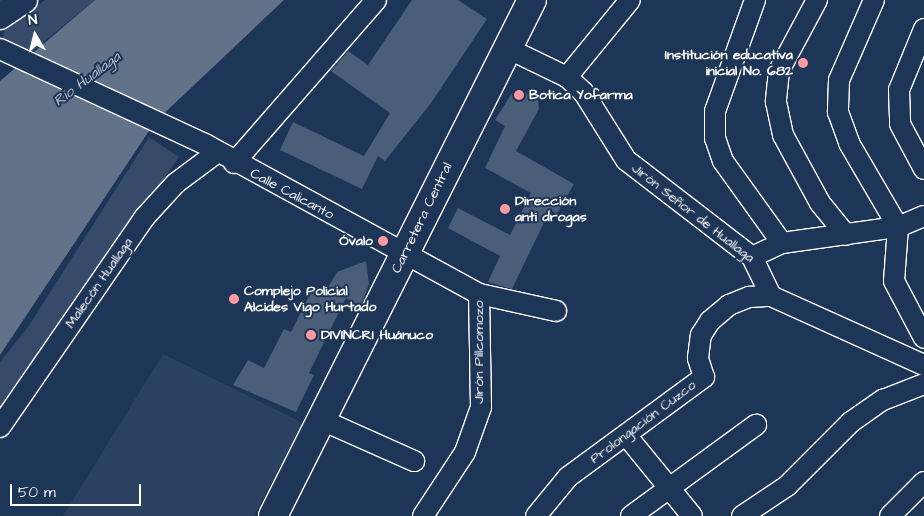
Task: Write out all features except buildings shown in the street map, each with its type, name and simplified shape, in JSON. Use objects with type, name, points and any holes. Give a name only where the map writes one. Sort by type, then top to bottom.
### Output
[{"type":"highway","name":"Carretera Central","points":[[272,516],[532,0]]},
{"type":"main road","points":[[0,16],[24,0]]},
{"type":"street","points":[[234,163],[376,0]]},
{"type":"street","points":[[567,77],[630,0]]},
{"type":"street","points":[[755,0],[715,112],[715,138],[723,161],[782,243]]},
{"type":"street","points":[[816,0],[780,71],[776,102],[783,135],[820,203],[846,235]]},
{"type":"street","points":[[874,0],[839,80],[837,103],[849,144],[898,227],[894,281],[924,338]]},
{"type":"street","points":[[924,29],[899,90],[900,124],[924,169]]},
{"type":"street","name":"Jirón Señor de Huallaga","points":[[508,48],[567,77],[584,93],[626,160],[752,257],[771,296]]},
{"type":"street","name":"Calle Calicanto","points":[[0,49],[21,56],[181,133],[215,154],[479,294],[556,311]]},
{"type":"street","name":"Malecón Huallaga","points":[[0,427],[144,218],[176,184],[215,154]]},
{"type":"street","points":[[752,257],[782,243],[898,227],[924,216]]},
{"type":"street","name":"Jirón Pillcomozo","points":[[423,516],[465,452],[481,407],[479,294]]},
{"type":"street","points":[[771,296],[924,365]]},
{"type":"street","name":"Prolongación Cuzco","points":[[536,516],[568,477],[704,377],[698,358],[701,336],[710,321],[729,305],[749,297],[771,296]]},
{"type":"street","points":[[742,516],[787,486],[850,422],[883,400],[924,384]]},
{"type":"street","points":[[322,420],[414,462]]},
{"type":"street","points":[[631,516],[756,424]]},
{"type":"street","points":[[626,435],[690,515]]},
{"type":"street","points":[[890,516],[924,482]]},
{"type":"shaded area","points":[[45,0],[95,0],[31,52],[3,38],[5,29]]},
{"type":"shaded area","points":[[149,137],[179,157],[0,415],[0,362],[28,327]]},
{"type":"shaded area","points":[[163,354],[303,423],[254,516],[63,516]]},
{"type":"water","name":"Río Huallaga","points":[[95,0],[284,0],[155,122],[0,355],[0,81]]},
{"type":"place","name":"Institución educativa inicial No. 682","points":[[803,63]]},
{"type":"place","name":"Botica Yofarma","points":[[519,95]]},
{"type":"place","name":"Dirección anti drogas","points":[[505,209]]},
{"type":"place","name":"Óvalo","points":[[383,241]]},
{"type":"place","name":"Complejo Policial Alcides Vigo Hurtado","points":[[234,299]]},
{"type":"place","name":"DIVINCRI Huánuco","points":[[311,335]]}]
